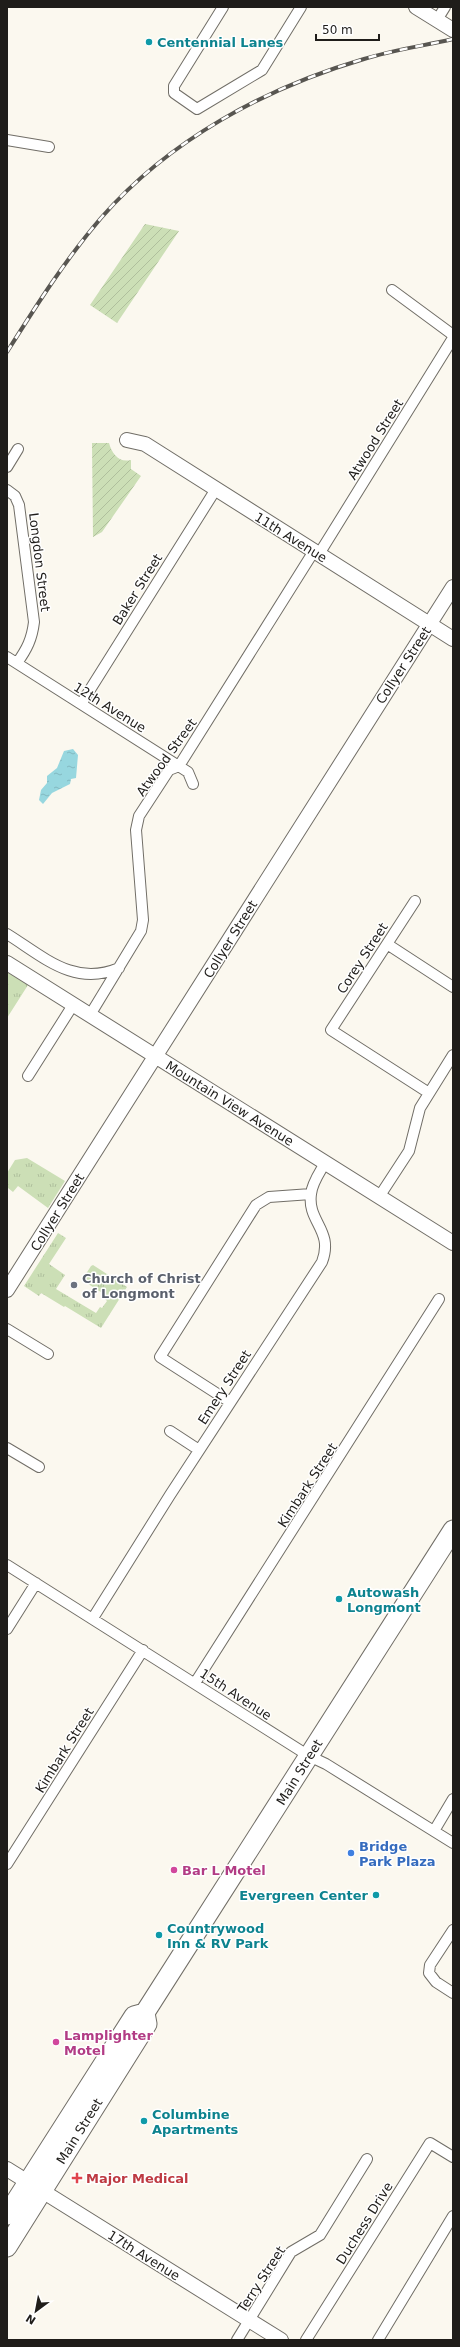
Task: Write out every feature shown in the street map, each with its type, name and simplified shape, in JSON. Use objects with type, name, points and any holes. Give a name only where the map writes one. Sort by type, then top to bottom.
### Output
[{"type":"highway","name":"Main Street","points":[[7,2215],[34,2186],[147,2024],[145,2013],[453,1530]]},
{"type":"highway","name":"Main Street","points":[[7,2247],[34,2186]]},
{"type":"street","points":[[223,7],[174,86],[174,93],[197,109],[262,70],[301,7]]},
{"type":"street","points":[[416,7],[453,30]]},
{"type":"street","points":[[437,20],[445,7]]},
{"type":"street","points":[[7,140],[49,147]]},
{"type":"street","points":[[392,290],[453,335]]},
{"type":"street","name":"Atwood Street","points":[[90,1015],[141,931],[143,920],[136,844],[136,830],[139,816],[169,770],[179,766],[317,553],[453,338]]},
{"type":"street","name":"11th Avenue","points":[[127,440],[145,444],[453,639]]},
{"type":"street","points":[[7,467],[18,450]]},
{"type":"street","name":"Baker Street","points":[[82,704],[216,489]]},
{"type":"street","name":"Longdon Street","points":[[7,490],[15,496],[20,505],[34,622],[28,648],[16,663]]},
{"type":"street","name":"Collyer Street","points":[[7,1290],[453,587]]},
{"type":"street","name":"12th Avenue","points":[[7,657],[188,772],[193,784]]},
{"type":"street","name":"Corey Street","points":[[414,901],[331,1030],[429,1093]]},
{"type":"street","points":[[7,934],[61,968],[75,974],[106,973],[119,968]]},
{"type":"street","points":[[386,944],[453,987]]},
{"type":"street","name":"Mountain View Avenue","points":[[7,963],[453,1243]]},
{"type":"street","points":[[28,1076],[73,1005]]},
{"type":"street","points":[[379,1197],[409,1151],[420,1108],[453,1055]]},
{"type":"street","name":"Emery Street","points":[[93,1618],[199,1450],[322,1262],[326,1251],[326,1240],[314,1216],[311,1194],[316,1178],[325,1163]]},
{"type":"street","points":[[230,1402],[160,1357],[256,1205],[269,1197],[311,1194]]},
{"type":"street","name":"Kimbark Street","points":[[195,1683],[439,1299]]},
{"type":"street","points":[[7,1329],[48,1354]]},
{"type":"street","points":[[170,1431],[199,1450]]},
{"type":"street","points":[[7,1448],[39,1467]]},
{"type":"street","name":"15th Avenue","points":[[7,1565],[309,1756],[326,1764],[453,1843]]},
{"type":"street","points":[[7,1629],[36,1583]]},
{"type":"street","name":"Kimbark Street","points":[[7,1864],[143,1650]]},
{"type":"street","points":[[434,1831],[453,1799]]},
{"type":"street","points":[[453,1930],[430,1965],[429,1973],[436,1982],[453,1993]]},
{"type":"street","name":"Duchess Drive","points":[[306,2340],[430,2143],[453,2157]]},
{"type":"street","name":"Terry Street","points":[[238,2340],[291,2252],[320,2235],[367,2159]]},
{"type":"street","name":"17th Avenue","points":[[7,2169],[282,2340]]},
{"type":"street","points":[[378,2340],[453,2216]]},
{"type":"green space","points":[[145,224],[179,231],[117,323],[90,305]]},
{"type":"green space","points":[[92,443],[109,443],[114,454],[120,459],[127,461],[131,460],[131,469],[141,476],[102,532],[93,537]]},
{"type":"green space","points":[[7,972],[28,985],[7,1018]]},
{"type":"green space","points":[[27,1158],[65,1181],[48,1208],[18,1186],[13,1192],[8,1188],[7,1173],[15,1160]]},
{"type":"green space","points":[[58,1233],[66,1238],[49,1264],[65,1275],[56,1289],[96,1313],[107,1301],[105,1299],[107,1296],[82,1280],[91,1266],[93,1265],[127,1287],[101,1328],[65,1306],[64,1307],[41,1293],[39,1296],[24,1286]]},
{"type":"water","points":[[73,749],[78,755],[76,778],[71,779],[70,784],[52,793],[43,804],[39,800],[41,790],[47,783],[47,776],[57,768],[64,751]]},
{"type":"railway","points":[[7,352],[63,267],[101,218],[128,190],[157,164],[188,141],[255,101],[327,71],[375,56],[453,39]]},
{"type":"place","name":"Centennial Lanes","points":[[149,42]]},
{"type":"place","name":"Church of Christ of Longmont","points":[[74,1285]]},
{"type":"place","name":"Autowash Longmont","points":[[339,1599]]},
{"type":"place","name":"Bridge Park Plaza","points":[[351,1853]]},
{"type":"place","name":"Bar L Motel","points":[[174,1870]]},
{"type":"place","name":"Evergreen Center","points":[[376,1895]]},
{"type":"place","name":"Countrywood Inn & RV Park","points":[[159,1935]]},
{"type":"place","name":"Lamplighter Motel","points":[[56,2042]]},
{"type":"place","name":"Columbine Apartments","points":[[144,2121]]},
{"type":"place","name":"Major Medical","points":[[77,2178]]}]
